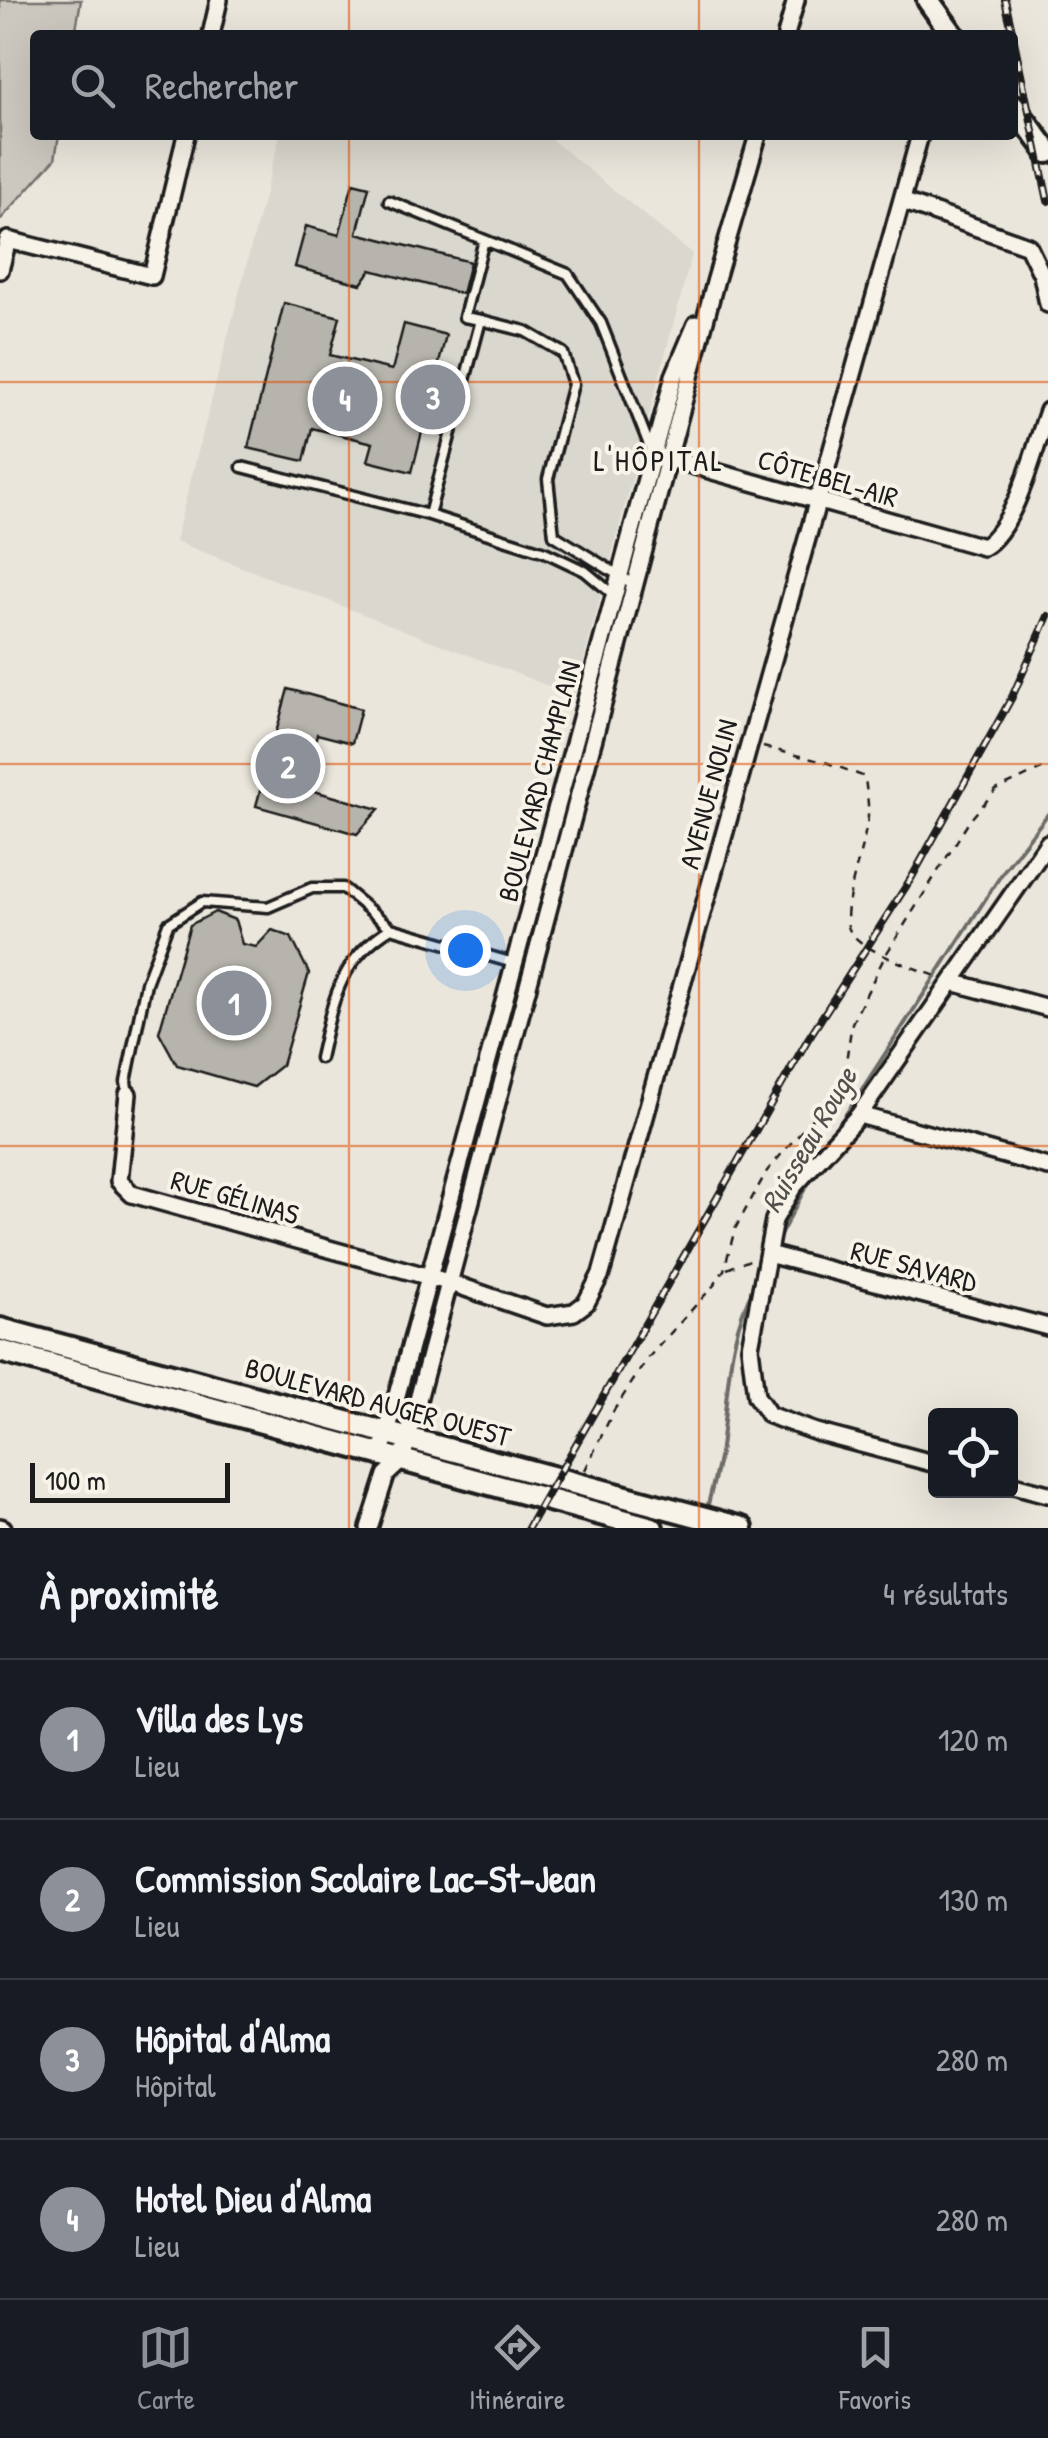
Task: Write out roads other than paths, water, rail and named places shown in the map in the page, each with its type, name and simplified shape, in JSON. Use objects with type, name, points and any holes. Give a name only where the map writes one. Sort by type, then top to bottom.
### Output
[{"type":"main road","points":[[928,0],[947,30]]},
{"type":"main road","points":[[1018,112],[1048,152]]},
{"type":"main road","name":"BOULEVARD AUGER OUEST","points":[[0,1329],[75,1361]]},
{"type":"main road","name":"BOULEVARD AUGER OUEST","points":[[0,1351],[75,1361],[394,1446],[652,1528]]},
{"type":"main road","name":"BOULEVARD AUGER OUEST","points":[[394,1446],[578,1484],[742,1528]]},
{"type":"street","points":[[212,30],[219,0]]},
{"type":"street","points":[[787,30],[796,0]]},
{"type":"street","points":[[0,270],[8,240],[152,276],[185,140]]},
{"type":"street","name":"BOULEVARD CHAMPLAIN","points":[[394,1446],[428,1277],[615,596],[757,140]]},
{"type":"street","name":"AVENUE NOLIN","points":[[428,1277],[547,1316],[574,1312],[586,1303],[600,1274],[919,140]]},
{"type":"street","points":[[902,201],[1028,246],[1042,275],[1048,304]]},
{"type":"street","name":"CÔTE BEL-AIR","points":[[661,457],[982,547],[1008,518],[1048,410]]},
{"type":"street","name":"BOULEVARD CHAMPLAIN","points":[[369,1528],[448,1282],[632,604],[661,457]]},
{"type":"street","points":[[928,1462],[768,1415],[756,1396],[750,1348],[774,1220],[792,1187],[859,1115],[1048,843]]},
{"type":"street","points":[[1031,868],[1048,872]]},
{"type":"street","points":[[952,982],[1048,1008]]},
{"type":"street","name":"RUE GÉLINAS","points":[[128,1094],[119,1181],[132,1194],[428,1277]]},
{"type":"street","points":[[859,1115],[1048,1166]]},
{"type":"street","name":"RUE SAVARD","points":[[768,1254],[1048,1327]]},
{"type":"street","points":[[1018,1486],[1048,1494]]},
{"type":"lane","points":[[388,201],[568,274],[600,322],[661,457]]},
{"type":"lane","points":[[484,240],[464,317],[525,331],[563,353],[573,384],[548,478],[554,535],[636,586]]},
{"type":"lane","points":[[429,515],[481,320]]},
{"type":"lane","points":[[242,468],[429,515],[545,552],[585,571],[615,596],[632,604]]},
{"type":"lane","points":[[128,1094],[126,1082],[146,983],[168,924],[202,902],[268,908],[312,888],[344,888],[391,928],[533,968]]},
{"type":"lane","points":[[320,1058],[348,968],[366,943],[391,928]]},
{"type":"waterway","name":"Ruisseau Rouge","points":[[835,1131],[1005,869],[1048,814]]},
{"type":"waterway","name":"Ruisseau Rouge","points":[[777,1241],[810,1179]]},
{"type":"waterway","name":"Ruisseau Rouge","points":[[707,1509],[721,1448],[735,1341],[755,1285]]},
{"type":"railway","points":[[1005,0],[1012,30]]},
{"type":"railway","points":[[1018,60],[1048,201]]},
{"type":"railway","points":[[528,1528],[808,1039],[912,877],[1012,697],[1048,616]]},
{"type":"place","name":"Hôpital d'Alma","points":[[433,397]]},
{"type":"place","name":"Hotel Dieu d'Alma","points":[[345,399]]},
{"type":"place","name":"Commission Scolaire Lac-St-Jean","points":[[288,766]]},
{"type":"place","name":"Villa des Lys","points":[[234,1003]]},
{"type":"district","name":"L'HÔPITAL","points":[[659,461]]}]
